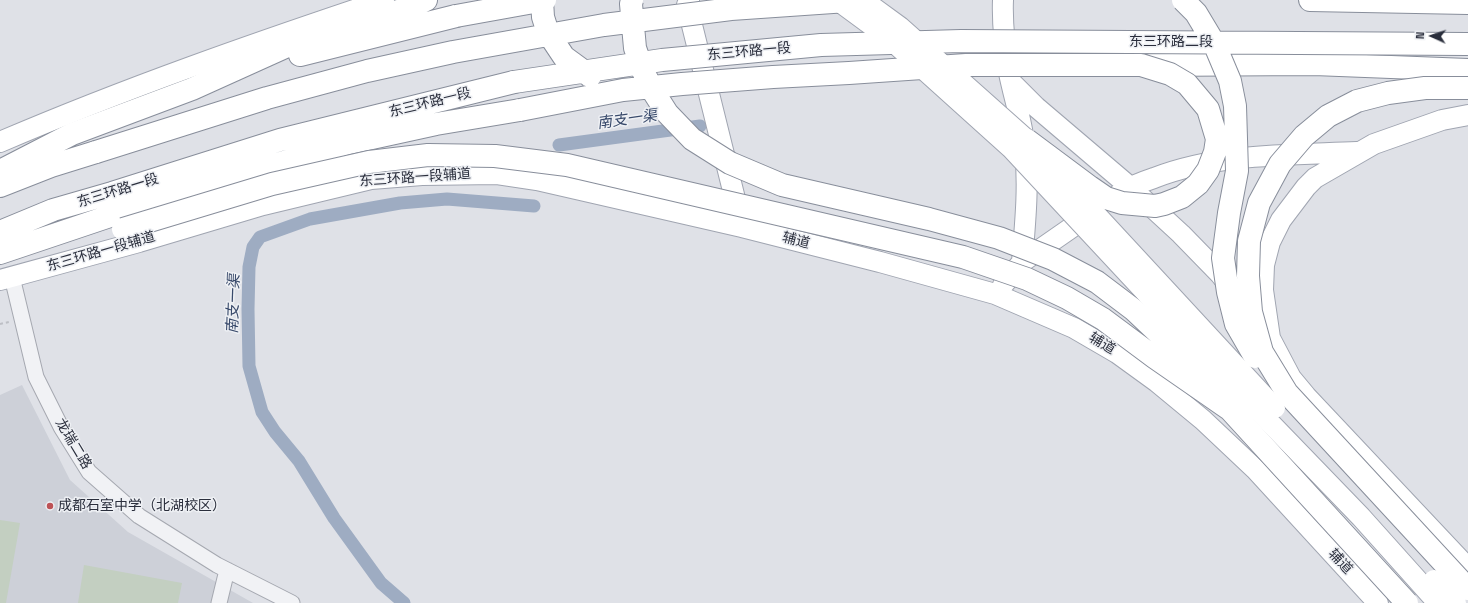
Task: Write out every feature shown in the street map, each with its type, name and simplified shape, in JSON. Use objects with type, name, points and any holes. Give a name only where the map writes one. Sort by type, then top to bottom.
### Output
[{"type":"highway","points":[[0,171],[72,134],[192,88],[305,38],[412,7],[426,0]]},
{"type":"highway","points":[[542,0],[543,17],[548,33],[564,57],[591,76],[623,90]]},
{"type":"highway","points":[[192,88],[328,47],[456,16],[545,0]]},
{"type":"highway","points":[[632,0],[631,4],[635,48],[643,71],[667,113],[692,139],[730,163],[782,185],[929,219],[999,238],[1053,259],[1097,282],[1134,310],[1169,343],[1407,603]]},
{"type":"highway","points":[[0,186],[51,166],[267,98],[367,71],[453,52],[604,25],[732,9],[863,0]]},
{"type":"highway","points":[[1183,0],[1196,13],[1214,42],[1230,81],[1235,106],[1237,171],[1229,213],[1223,258],[1228,292],[1236,324],[1257,360],[1468,589]]},
{"type":"highway","points":[[1310,0],[1468,3]]},
{"type":"highway","name":"东三环路二段","points":[[874,44],[969,41],[1468,44]]},
{"type":"highway","name":"东三环路一段","points":[[0,232],[53,210],[118,212],[280,140],[514,82],[662,60],[821,45],[874,44]]},
{"type":"highway","points":[[0,253],[118,212],[349,143],[436,124],[520,110],[623,90],[758,78],[966,65],[1314,64],[1468,70]]},
{"type":"highway","points":[[1026,140],[1106,198],[1122,203],[1155,206],[1182,197],[1198,184],[1208,170],[1215,152],[1217,139],[1208,109],[1187,84],[1170,74],[1141,65]]},
{"type":"highway","points":[[1287,393],[1262,352],[1251,312],[1248,276],[1249,241],[1259,203],[1280,164],[1304,136],[1328,116],[1357,101],[1388,93],[1425,88],[1468,88]]},
{"type":"highway","points":[[0,258],[118,212],[272,184],[369,162],[435,155],[495,156],[567,165],[963,257],[1027,279],[1067,298],[1103,319],[1154,357],[1229,409]]},
{"type":"main road","points":[[0,142],[79,109],[246,47],[384,0]]},
{"type":"main road","points":[[837,0],[890,39],[1011,148],[1191,341],[1361,517],[1438,603]]},
{"type":"main road","points":[[863,0],[900,28],[1026,140],[1456,603]]},
{"type":"main road","points":[[1003,0],[1002,24],[1009,73],[1025,149],[1027,191],[1022,262]]},
{"type":"main road","points":[[685,2],[742,227]]},
{"type":"main road","points":[[1012,83],[1036,107],[1130,187],[1220,274],[1271,340],[1291,378],[1306,396],[1468,568]]},
{"type":"main road","points":[[1271,340],[1263,290],[1264,265],[1270,242],[1281,220],[1315,178],[1357,152],[1374,144],[1442,120],[1468,115]]},
{"type":"main road","points":[[995,294],[1022,262],[1130,187],[1171,171],[1204,163],[1265,156],[1357,152]]},
{"type":"main road","name":"东三环路一段辅道","points":[[6,279],[139,242],[263,205],[371,179],[422,175],[497,174],[537,180],[742,227]]},
{"type":"main road","name":"辅道","points":[[742,227],[880,262],[995,294],[1074,328],[1117,353],[1157,382],[1203,420],[1256,470],[1378,603]]},
{"type":"street","name":"龙瑞二路","points":[[6,279],[36,377],[61,428],[89,472],[139,516],[227,570],[292,603]]},
{"type":"street","points":[[219,603],[227,570]]},
{"type":"shaded area","name":"成都石室中学（北湖校区）","points":[[22,385],[70,480],[128,532],[253,603],[0,603],[0,395]]},
{"type":"green space","points":[[0,520],[20,523],[6,603],[0,603]]},
{"type":"green space","points":[[84,565],[182,583],[178,603],[78,603]]},
{"type":"waterway","name":"南支一渠","points":[[559,145],[700,126]]},
{"type":"waterway","name":"南支一渠","points":[[404,603],[381,583],[334,518],[299,461],[275,432],[262,412],[249,366],[249,267],[253,247],[260,237],[310,219],[400,203],[447,199],[534,206]]},
{"type":"place","name":"成都石室中学（北湖校区）","points":[[50,506]]}]
